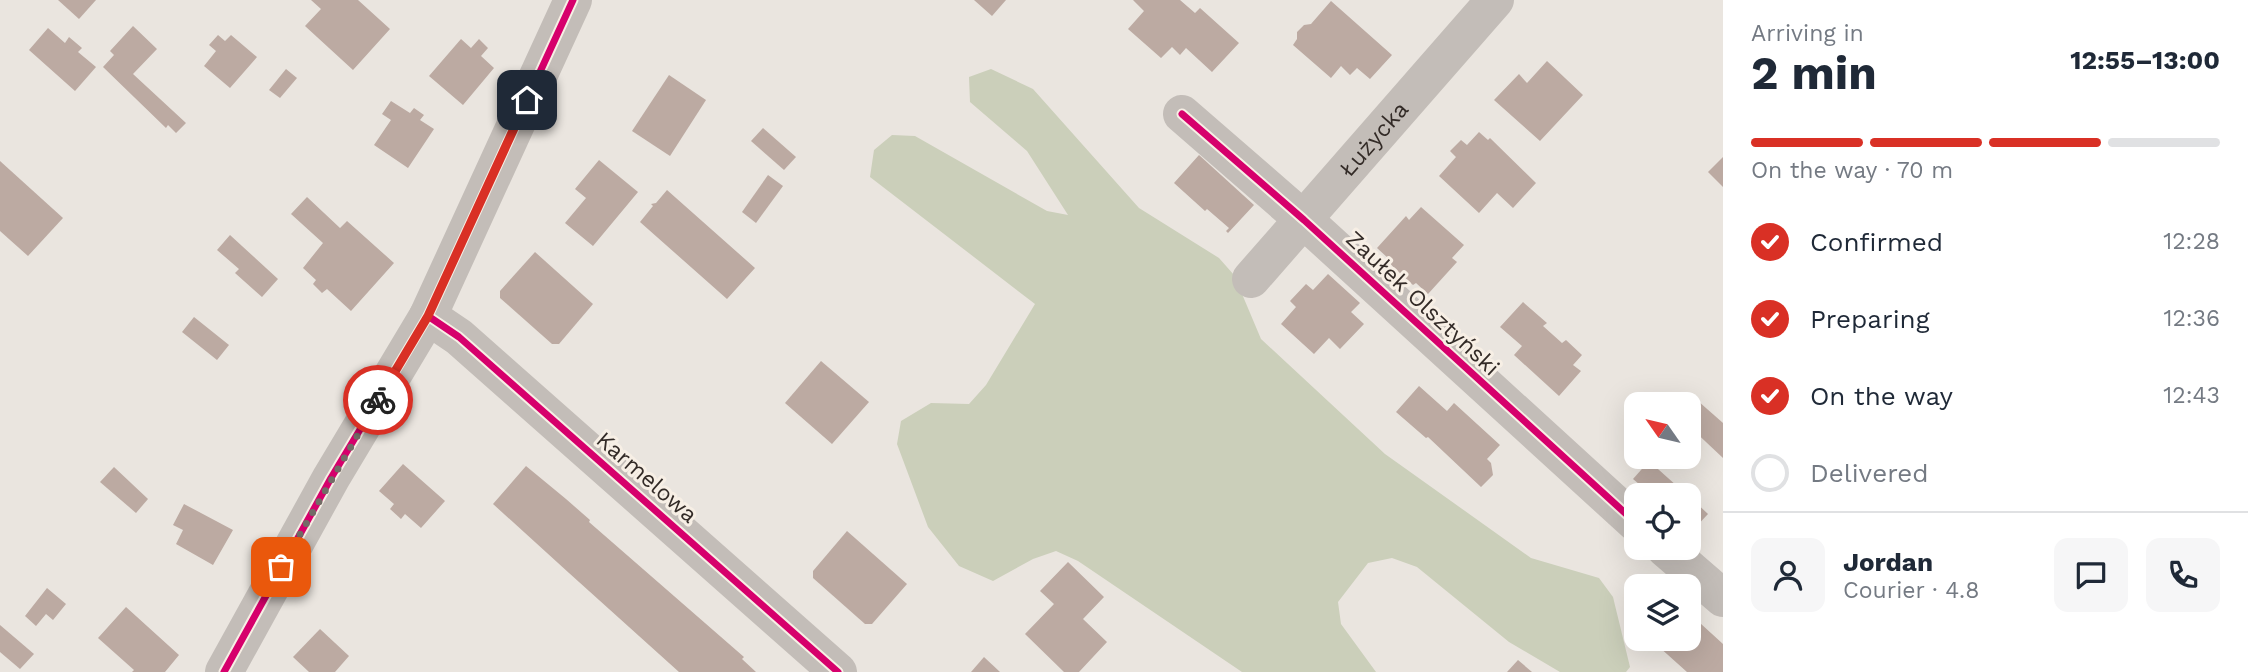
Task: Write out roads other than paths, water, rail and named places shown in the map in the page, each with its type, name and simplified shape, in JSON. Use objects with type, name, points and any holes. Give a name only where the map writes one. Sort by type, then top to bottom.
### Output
[{"type":"street","points":[[223,672],[331,478],[428,316],[573,0]]},
{"type":"street","name":"Łużycka","points":[[1251,279],[1495,0]]},
{"type":"street","name":"Zaułek Olsztyński","points":[[1182,114],[1304,220],[1624,513]]},
{"type":"street","name":"Karmelowa","points":[[428,316],[459,337],[838,672]]},
{"type":"street","points":[[1679,560],[1723,598]]}]
